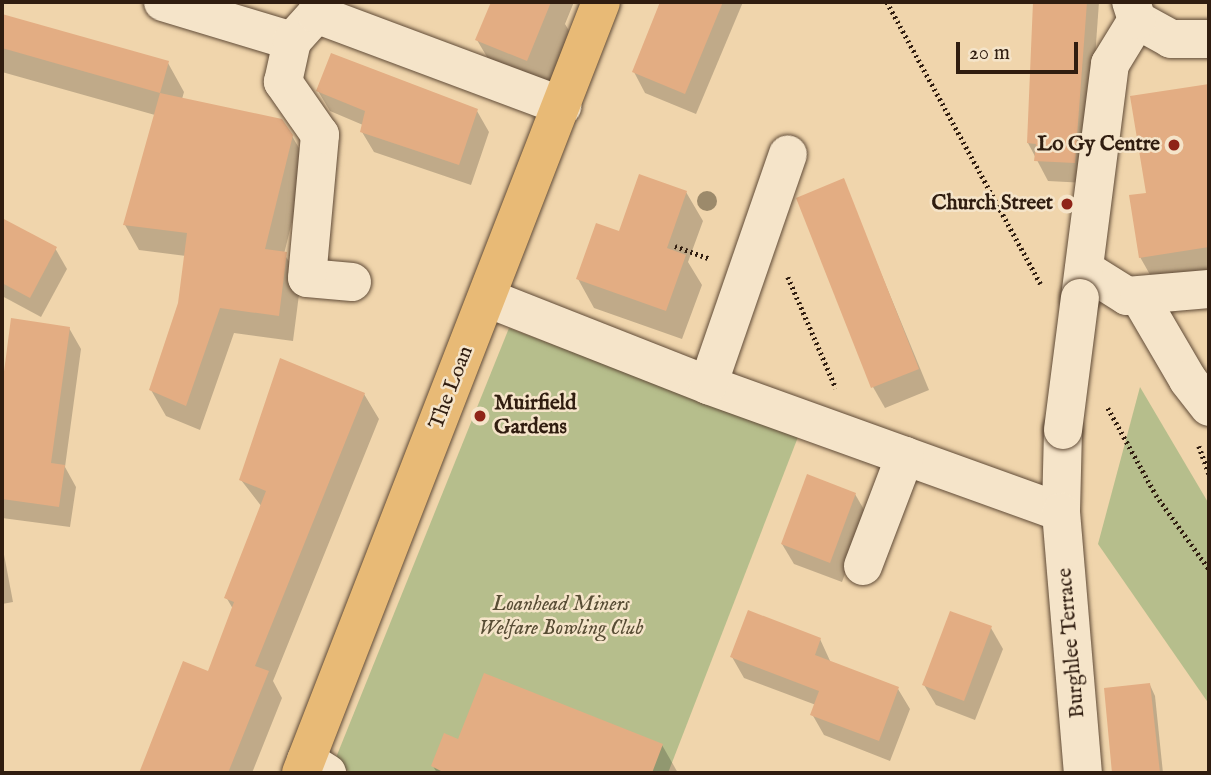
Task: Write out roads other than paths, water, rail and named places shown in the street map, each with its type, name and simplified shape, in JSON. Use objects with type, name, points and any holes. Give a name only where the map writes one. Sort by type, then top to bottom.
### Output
[{"type":"main road","name":"The Loan","points":[[311,769],[601,2]]},
{"type":"street","points":[[163,2],[292,41]]},
{"type":"street","points":[[487,298],[708,385],[1061,512],[1063,430],[1110,64],[1134,11],[1171,39],[1209,39]]},
{"type":"street","points":[[352,282],[307,278],[320,135],[282,82],[292,41],[316,14],[562,106]]},
{"type":"street","points":[[708,385],[788,154]]},
{"type":"street","points":[[1082,284],[1127,296],[1209,289]]},
{"type":"street","points":[[1139,296],[1188,380],[1209,407]]},
{"type":"street","points":[[863,566],[905,456]]},
{"type":"street","name":"Burghlee Terrace","points":[[1061,512],[1083,773]]},
{"type":"place","name":"Lo Gy Centre","points":[[1174,145]]},
{"type":"place","name":"Church Street","points":[[1067,204]]},
{"type":"place","name":"Muirfield Gardens","points":[[480,416]]},
{"type":"park label","name":"Loanhead Miners Welfare Bowling Club","points":[[561,617]]}]
